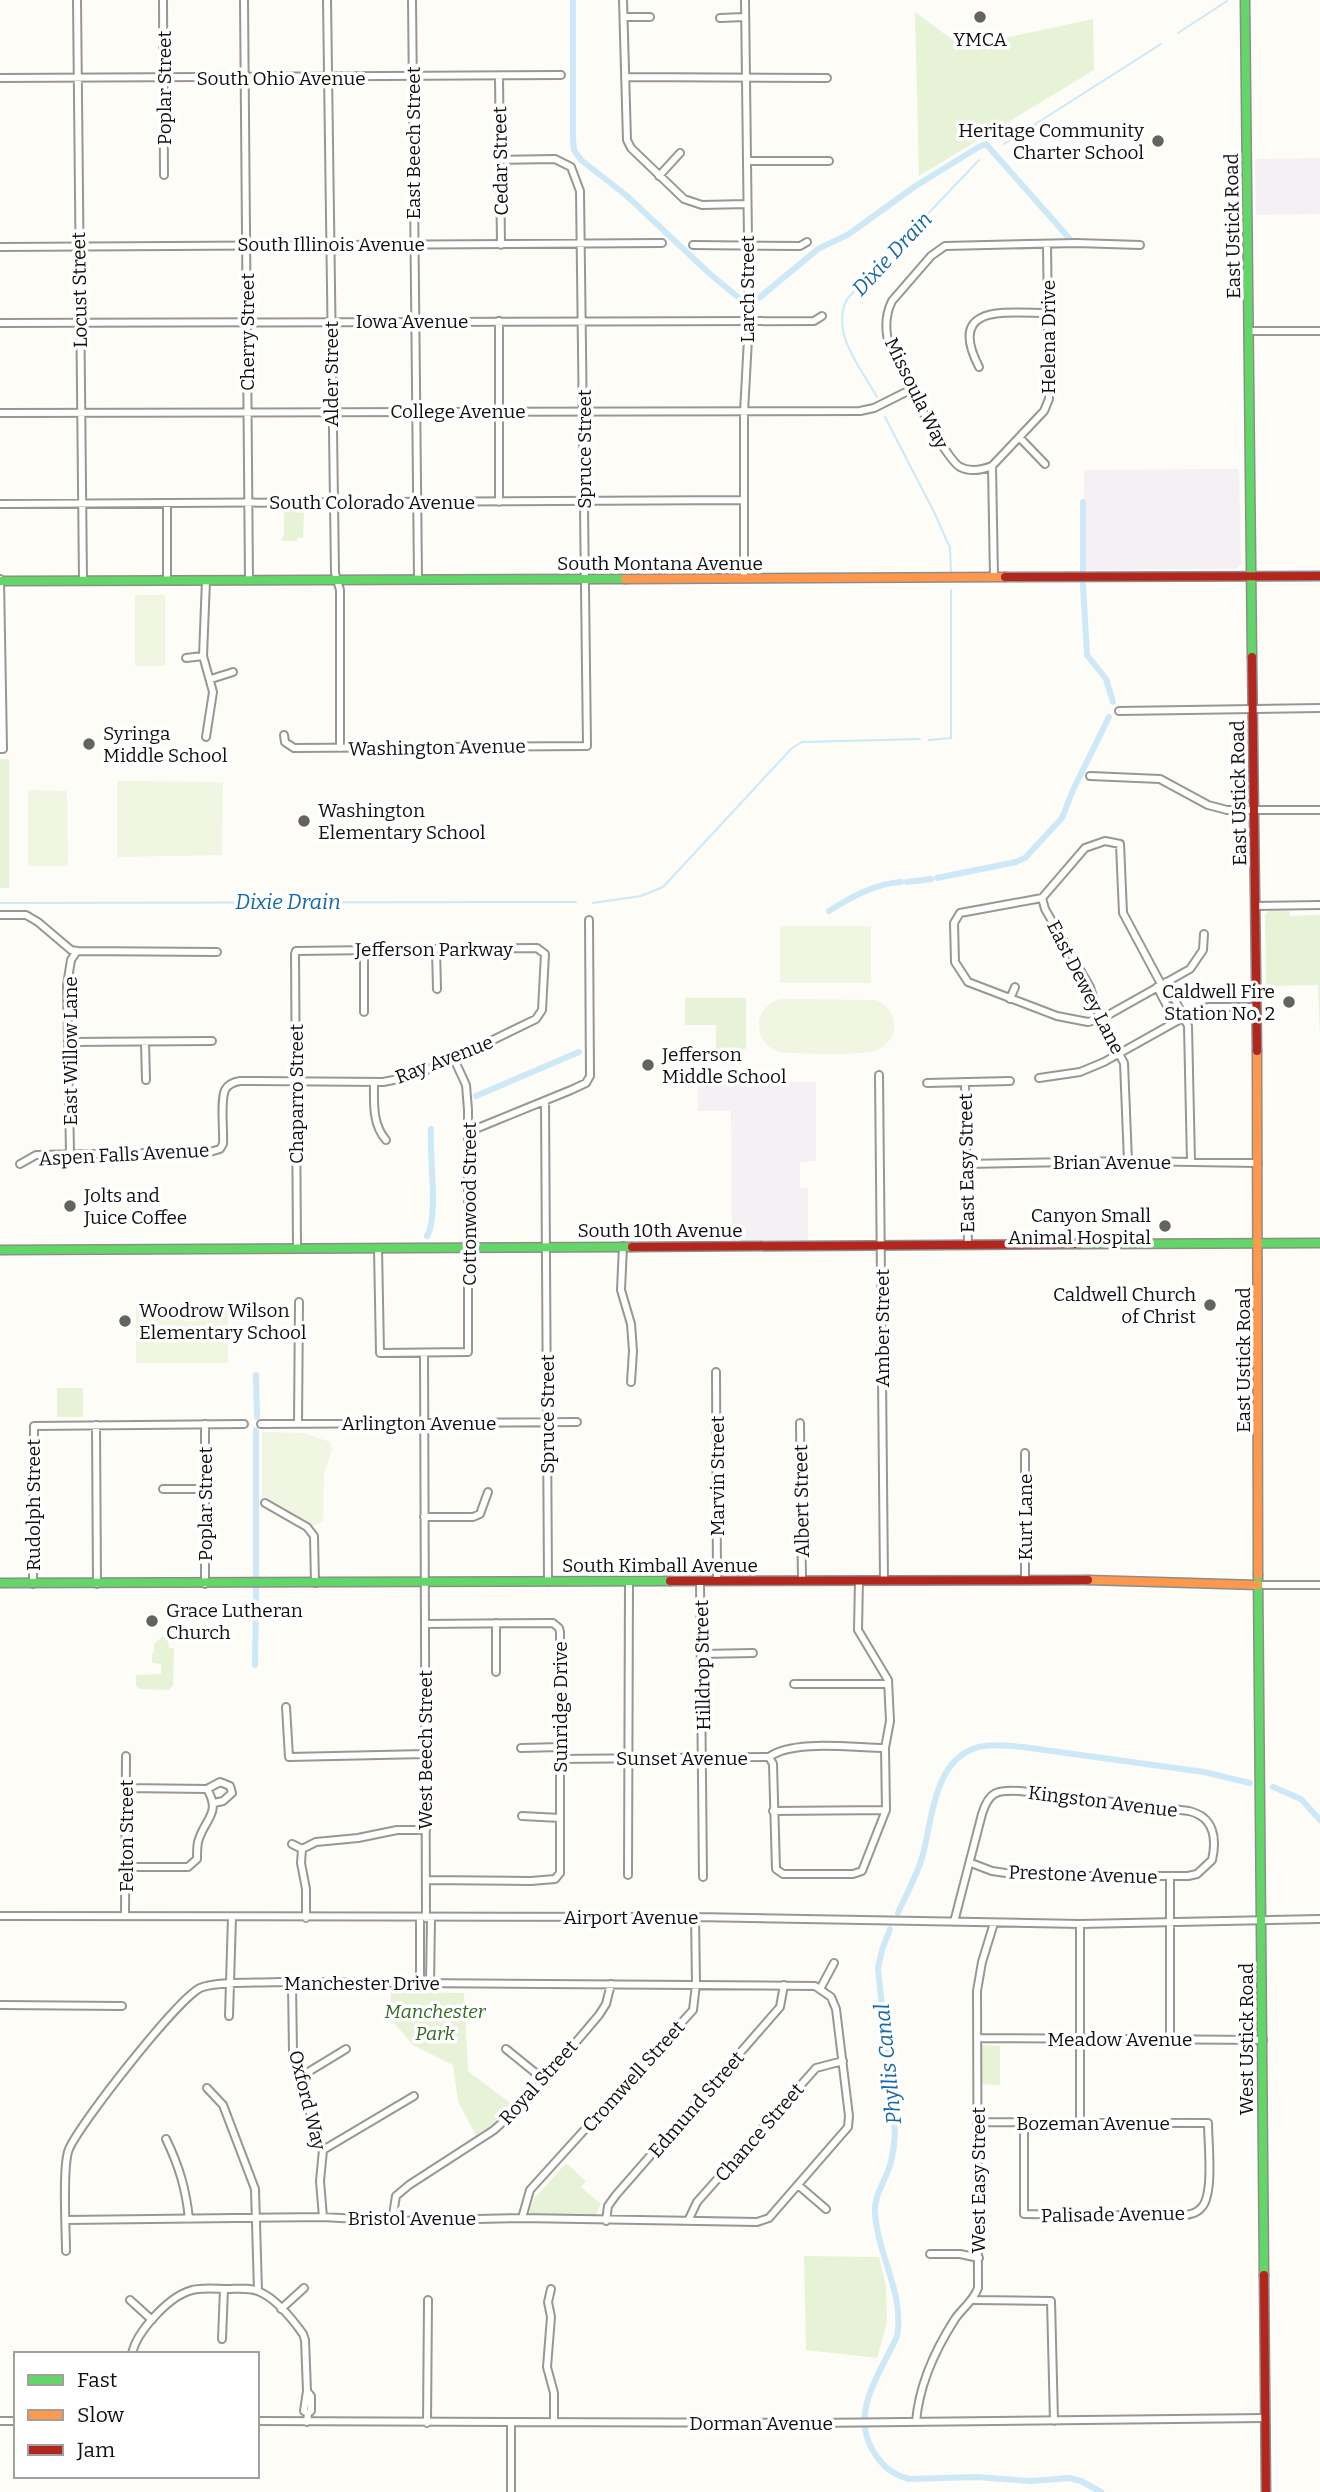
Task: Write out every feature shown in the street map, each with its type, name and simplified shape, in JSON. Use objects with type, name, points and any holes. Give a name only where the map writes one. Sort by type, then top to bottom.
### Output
[{"type":"main road","name":"East Ustick Road","points":[[1245,0],[1259,1244],[1258,1586]]},
{"type":"main road","name":"South Montana Avenue","points":[[0,580],[1320,576]]},
{"type":"main road","name":"South 10th Avenue","points":[[0,1251],[1320,1243]]},
{"type":"main road","name":"South Kimball Avenue","points":[[0,1583],[1087,1580],[1258,1586]]},
{"type":"main road","name":"West Ustick Road","points":[[1258,1586],[1266,2492]]},
{"type":"street","name":"Locust Street","points":[[77,0],[83,581]]},
{"type":"street","name":"Poplar Street","points":[[163,0],[164,175]]},
{"type":"street","name":"Cherry Street","points":[[244,0],[249,580]]},
{"type":"street","name":"Alder Street","points":[[327,0],[331,412],[333,503],[337,580],[340,590],[340,748]]},
{"type":"street","name":"East Beech Street","points":[[412,0],[418,579]]},
{"type":"street","points":[[623,0],[626,140],[684,199],[694,203],[747,204]]},
{"type":"street","name":"Larch Street","points":[[744,578],[744,412],[749,321],[745,0]]},
{"type":"street","points":[[624,17],[650,17]]},
{"type":"street","points":[[720,18],[745,18]]},
{"type":"street","name":"South Ohio Avenue","points":[[0,78],[561,75]]},
{"type":"street","name":"Cedar Street","points":[[499,77],[501,245]]},
{"type":"street","points":[[625,78],[827,78]]},
{"type":"street","points":[[659,176],[680,153]]},
{"type":"street","name":"Spruce Street","points":[[501,160],[561,161],[571,167],[577,177],[580,191],[587,746]]},
{"type":"street","points":[[747,161],[829,161]]},
{"type":"street","points":[[692,245],[800,246],[807,242]]},
{"type":"street","name":"South Illinois Avenue","points":[[0,247],[78,244],[662,243]]},
{"type":"street","name":"Missoula Way","points":[[992,466],[964,469],[948,456],[890,348],[886,329],[888,309],[898,293],[936,250],[955,244],[1047,244]]},
{"type":"street","points":[[1047,244],[1140,245]]},
{"type":"street","name":"Helena Drive","points":[[992,466],[1047,405],[1047,244]]},
{"type":"street","points":[[979,367],[969,348],[968,339],[973,324],[979,318],[995,313],[1048,313]]},
{"type":"street","name":"Iowa Avenue","points":[[0,323],[814,321],[822,316]]},
{"type":"street","points":[[499,321],[499,502]]},
{"type":"street","points":[[1249,331],[1320,331]]},
{"type":"street","name":"College Avenue","points":[[0,414],[499,410],[860,411],[874,408],[912,389]]},
{"type":"street","points":[[1020,438],[1045,464]]},
{"type":"street","points":[[992,466],[994,577]]},
{"type":"street","name":"South Colorado Avenue","points":[[0,504],[744,500]]},
{"type":"street","points":[[167,503],[167,580]]},
{"type":"street","points":[[0,580],[3,733],[3,749],[0,749]]},
{"type":"street","points":[[206,580],[203,656],[211,679],[212,702],[206,737]]},
{"type":"street","points":[[186,658],[203,656]]},
{"type":"street","points":[[211,679],[233,672]]},
{"type":"street","points":[[1119,710],[1320,708]]},
{"type":"street","name":"Washington Avenue","points":[[284,735],[288,745],[294,748],[587,746]]},
{"type":"street","points":[[1090,776],[1160,779],[1208,805],[1227,810],[1320,810]]},
{"type":"street","points":[[1191,1162],[1188,1026],[1184,1015],[1162,984],[1123,913],[1120,844],[1105,841],[1085,848],[1042,898],[960,913],[954,923],[955,962],[968,982],[1056,1016],[1088,1022],[1101,1019],[1162,984],[1190,968],[1203,950],[1204,934]]},
{"type":"street","name":"East Dewey Lane","points":[[1042,898],[1045,909],[1090,987],[1101,1019],[1125,1063],[1128,1161]]},
{"type":"street","points":[[1255,906],[1320,905]]},
{"type":"street","points":[[0,915],[26,915],[71,950],[217,952]]},
{"type":"street","points":[[468,1132],[586,1083],[590,1076],[589,920]]},
{"type":"street","name":"Jefferson Parkway","points":[[306,950],[537,948],[545,954],[544,969]]},
{"type":"street","points":[[436,949],[437,989]]},
{"type":"street","name":"Chaparro Street","points":[[298,1248],[295,954],[296,951],[306,950]]},
{"type":"street","points":[[364,950],[365,1012]]},
{"type":"street","name":"East Willow Lane","points":[[70,1153],[67,985],[71,960],[77,951]]},
{"type":"street","name":"Ray Avenue","points":[[296,1081],[374,1082],[409,1077],[454,1059],[537,1019],[542,1010],[544,969]]},
{"type":"street","points":[[1162,984],[1175,1021]]},
{"type":"street","points":[[1010,999],[1016,987]]},
{"type":"street","points":[[1040,1078],[1080,1072],[1184,1015],[1208,1007],[1256,1007]]},
{"type":"street","points":[[68,1042],[212,1041]]},
{"type":"street","points":[[145,1042],[146,1080]]},
{"type":"street","name":"Cottonwood Street","points":[[424,1353],[468,1352],[466,1085],[454,1059]]},
{"type":"street","name":"Amber Street","points":[[879,1075],[884,1580]]},
{"type":"street","name":"Aspen Falls Avenue","points":[[20,1164],[36,1155],[210,1152],[220,1149],[223,1144],[226,1088],[231,1083],[296,1081]]},
{"type":"street","points":[[927,1083],[1010,1081]]},
{"type":"street","points":[[374,1082],[374,1113],[378,1131],[386,1140]]},
{"type":"street","name":"East Easy Street","points":[[965,1082],[968,1245]]},
{"type":"street","name":"Spruce Street","points":[[545,1101],[548,1581]]},
{"type":"street","name":"Brian Avenue","points":[[967,1164],[1128,1161],[1258,1163]]},
{"type":"street","points":[[622,1246],[621,1290],[631,1324],[633,1351],[631,1382]]},
{"type":"street","points":[[378,1248],[380,1353],[424,1353],[425,1581]]},
{"type":"street","points":[[298,1424],[299,1302]]},
{"type":"street","name":"Marvin Street","points":[[716,1372],[717,1580]]},
{"type":"street","name":"Arlington Avenue","points":[[261,1424],[578,1422]]},
{"type":"street","name":"Albert Street","points":[[800,1423],[802,1580]]},
{"type":"street","name":"Poplar Street","points":[[205,1424],[205,1584]]},
{"type":"street","points":[[97,1584],[96,1425],[244,1424]]},
{"type":"street","name":"Rudolph Street","points":[[33,1584],[34,1426],[96,1425]]},
{"type":"street","name":"Kurt Lane","points":[[1025,1453],[1025,1580]]},
{"type":"street","points":[[163,1489],[205,1489]]},
{"type":"street","points":[[424,1517],[473,1517],[480,1514],[488,1492]]},
{"type":"street","points":[[264,1503],[307,1527],[314,1536],[316,1583]]},
{"type":"street","name":"Hilldrop Street","points":[[700,1580],[703,1877]]},
{"type":"street","points":[[769,1757],[773,1764],[775,1864],[779,1872],[835,1874],[862,1871],[886,1810],[885,1748],[890,1721],[888,1684],[858,1630],[859,1580]]},
{"type":"street","name":"West Beech Street","points":[[425,1581],[426,1918],[430,1984]]},
{"type":"street","points":[[628,1875],[629,1581]]},
{"type":"street","name":"South Kimball Avenue","points":[[1258,1586],[1320,1585]]},
{"type":"street","points":[[496,1623],[496,1672]]},
{"type":"street","name":"Sunridge Drive","points":[[425,1624],[553,1623],[559,1628],[560,1747],[560,1873],[555,1879],[426,1880]]},
{"type":"street","points":[[702,1654],[753,1653]]},
{"type":"street","points":[[794,1684],[888,1684]]},
{"type":"street","points":[[286,1707],[289,1757],[425,1754]]},
{"type":"street","points":[[521,1748],[560,1747]]},
{"type":"street","name":"Sunset Avenue","points":[[560,1759],[769,1757],[784,1749],[808,1747],[885,1748]]},
{"type":"street","name":"Felton Street","points":[[125,1916],[126,1756]]},
{"type":"street","points":[[126,1788],[207,1789],[220,1782],[225,1783],[232,1789],[229,1797],[214,1803]]},
{"type":"street","points":[[126,1867],[188,1867],[197,1860],[198,1843],[214,1808],[207,1789]]},
{"type":"street","name":"Kingston Avenue","points":[[971,1863],[987,1799],[994,1793],[1020,1791],[1200,1814],[1214,1832],[1214,1850],[1212,1860],[1197,1874]]},
{"type":"street","points":[[774,1811],[886,1810]]},
{"type":"street","points":[[522,1816],[560,1818]]},
{"type":"street","points":[[302,1849],[316,1842],[358,1838],[397,1830],[426,1830]]},
{"type":"street","points":[[292,1844],[302,1849]]},
{"type":"street","points":[[302,1849],[306,1918]]},
{"type":"street","points":[[954,1922],[971,1863]]},
{"type":"street","name":"Prestone Avenue","points":[[971,1863],[992,1871],[1026,1876],[1170,1877],[1197,1874]]},
{"type":"street","points":[[1170,1877],[1170,2040]]},
{"type":"street","name":"Airport Avenue","points":[[0,1916],[695,1917],[1080,1924],[1320,1919]]},
{"type":"street","points":[[229,2016],[232,1917]]},
{"type":"street","name":"Cromwell Street","points":[[522,2218],[530,2190],[693,2010],[696,1984],[695,1917]]},
{"type":"street","name":"West Beech Street","points":[[420,1984],[426,1918]]},
{"type":"street","name":"West Easy Street","points":[[974,2300],[978,2288],[979,2258],[979,1981],[987,1941],[994,1923]]},
{"type":"street","points":[[1080,1924],[1080,2123]]},
{"type":"street","points":[[820,1989],[834,1963]]},
{"type":"street","name":"Manchester Drive","points":[[66,2251],[68,2151],[86,2121],[188,1997],[202,1987],[292,1983],[815,1986],[831,1997],[836,2009],[843,2061]]},
{"type":"street","name":"Oxford Way","points":[[292,1983],[293,2052],[324,2150],[320,2181],[323,2217]]},
{"type":"street","name":"Royal Street","points":[[392,2221],[396,2196],[494,2130],[526,2101],[599,2015],[606,2004],[611,1984]]},
{"type":"street","name":"Edmund Street","points":[[606,2221],[608,2206],[616,2195],[780,2007],[784,1985]]},
{"type":"street","points":[[0,2006],[122,2006]]},
{"type":"street","name":"Meadow Avenue","points":[[978,2038],[1262,2040]]},
{"type":"street","points":[[300,2077],[346,2049]]},
{"type":"street","points":[[506,2049],[543,2079]]},
{"type":"street","points":[[826,2209],[798,2185],[848,2127],[843,2061]]},
{"type":"street","name":"Chance Street","points":[[688,2221],[697,2202],[816,2068],[843,2061]]},
{"type":"street","points":[[207,2088],[223,2105],[255,2189],[258,2291]]},
{"type":"street","points":[[324,2150],[414,2096]]},
{"type":"street","name":"Bozeman Avenue","points":[[978,2122],[1208,2123],[1208,2188],[1201,2208]]},
{"type":"street","name":"Palisade Avenue","points":[[1024,2122],[1024,2214],[1176,2216],[1191,2214],[1201,2208]]},
{"type":"street","points":[[166,2139],[180,2168],[187,2191],[189,2218]]},
{"type":"street","name":"Bristol Avenue","points":[[66,2220],[323,2217],[392,2221],[522,2218],[757,2222],[769,2218],[798,2185]]},
{"type":"street","points":[[930,2254],[960,2254],[979,2258]]},
{"type":"street","points":[[281,2309],[304,2288]]},
{"type":"street","points":[[132,2352],[135,2340],[152,2320],[180,2295],[192,2289],[258,2291],[297,2325],[305,2340],[307,2391],[311,2396],[311,2411],[307,2413],[307,2422]]},
{"type":"street","points":[[222,2339],[224,2289]]},
{"type":"street","points":[[551,2289],[548,2302],[551,2316],[547,2367],[554,2393],[554,2422]]},
{"type":"street","points":[[130,2300],[152,2320]]},
{"type":"street","points":[[427,2423],[428,2300]]},
{"type":"street","points":[[916,2422],[919,2393],[940,2346],[957,2316],[974,2300],[1051,2301],[1054,2421]]},
{"type":"street","name":"Dorman Avenue","points":[[259,2421],[864,2423],[1265,2418]]},
{"type":"street","points":[[511,2422],[511,2492]]},
{"type":"shaded area","points":[[1320,158],[1320,214],[1256,215],[1255,159]]},
{"type":"shaded area","points":[[1239,469],[1241,564],[1236,569],[1085,570],[1084,470]]},
{"type":"shaded area","points":[[816,1082],[816,1161],[800,1162],[800,1188],[808,1188],[808,1241],[732,1242],[731,1111],[698,1111],[698,1083]]},
{"type":"green space","points":[[915,12],[962,47],[1093,19],[1094,70],[919,176]]},
{"type":"green space","points":[[284,509],[304,509],[303,538],[298,538],[297,541],[281,541],[284,534]]},
{"type":"green space","points":[[135,595],[165,595],[165,666],[135,666]]},
{"type":"green space","points":[[0,759],[9,759],[9,888],[0,888]]},
{"type":"green space","points":[[117,781],[223,782],[222,855],[117,857]]},
{"type":"green space","points":[[28,790],[67,791],[68,866],[28,866]]},
{"type":"green space","points":[[1269,911],[1289,911],[1290,916],[1320,915],[1320,1037],[1318,985],[1266,986],[1265,915]]},
{"type":"green space","points":[[780,926],[871,926],[871,983],[780,983]]},
{"type":"green space","points":[[685,998],[746,998],[746,1049],[716,1049],[716,1025],[685,1025]]},
{"type":"green space","points":[[780,999],[876,1000],[891,1013],[894,1021],[893,1033],[884,1046],[869,1052],[779,1052],[764,1041],[759,1025],[764,1010]]},
{"type":"green space","points":[[136,1307],[228,1307],[228,1363],[136,1363]]},
{"type":"green space","points":[[57,1388],[83,1388],[83,1417],[57,1417]]},
{"type":"green space","points":[[262,1432],[303,1433],[330,1442],[332,1450],[324,1474],[323,1521],[314,1526],[262,1496]]},
{"type":"green space","points":[[163,1636],[168,1639],[169,1648],[174,1648],[173,1685],[169,1690],[139,1689],[136,1675],[161,1674],[161,1664],[152,1663],[152,1653],[154,1644]]},
{"type":"green space","name":"Manchester Park","points":[[391,1992],[464,1993],[468,2071],[514,2106],[500,2121],[476,2136],[458,2101],[453,2065],[413,2045],[390,2018]]},
{"type":"green space","points":[[981,2045],[1000,2046],[1000,2085],[980,2084]]},
{"type":"green space","points":[[566,2163],[586,2181],[581,2187],[601,2204],[597,2212],[592,2217],[533,2217],[529,2211],[533,2200]]},
{"type":"green space","points":[[804,2256],[879,2257],[886,2286],[887,2323],[877,2358],[806,2350]]},
{"type":"waterway","points":[[573,0],[574,150],[581,160],[627,196],[739,298]]},
{"type":"waterway","name":"Dixie Drain","points":[[1178,33],[1227,1]]},
{"type":"waterway","name":"Dixie Drain","points":[[1004,144],[1161,44]]},
{"type":"waterway","points":[[759,298],[818,249],[849,234],[914,187],[986,144],[1069,238]]},
{"type":"waterway","name":"Dixie Drain","points":[[877,397],[845,337],[842,325],[847,299],[979,160]]},
{"type":"waterway","name":"Dixie Drain","points":[[885,417],[950,548],[951,573]]},
{"type":"waterway","points":[[1083,502],[1083,571]]},
{"type":"waterway","points":[[1083,585],[1087,655],[1106,679],[1113,702]]},
{"type":"waterway","name":"Dixie Drain","points":[[929,740],[951,738],[951,590]]},
{"type":"waterway","points":[[937,878],[1025,858],[1062,818],[1109,717]]},
{"type":"waterway","name":"Dixie Drain","points":[[593,903],[641,896],[663,887],[792,748],[802,742],[920,739]]},
{"type":"waterway","points":[[907,882],[931,879]]},
{"type":"waterway","points":[[829,911],[863,892],[881,885],[901,882]]},
{"type":"waterway","name":"Dixie Drain","points":[[0,903],[576,902]]},
{"type":"waterway","points":[[476,1096],[579,1052]]},
{"type":"waterway","points":[[427,1236],[431,1227],[433,1200],[431,1129]]},
{"type":"waterway","points":[[256,1375],[257,1417]]},
{"type":"waterway","points":[[256,1430],[256,1576]]},
{"type":"waterway","points":[[255,1665],[256,1588]]},
{"type":"waterway","name":"Phyllis Canal","points":[[898,1913],[922,1858],[938,1790],[954,1761],[967,1752],[989,1745],[1023,1747],[1204,1772],[1250,1783]]},
{"type":"waterway","name":"Phyllis Canal","points":[[1273,1787],[1301,1799],[1320,1820]]},
{"type":"waterway","name":"Phyllis Canal","points":[[890,1929],[878,1968],[895,2133],[891,2162],[877,2196],[875,2212],[880,2243],[894,2289],[898,2320],[897,2336],[866,2405],[866,2434],[879,2460],[892,2472],[909,2479],[976,2477],[1031,2481],[1069,2478],[1101,2492]]},
{"type":"traffic: fast","points":[[1245,0],[1252,657]]},
{"type":"traffic: fast","points":[[0,581],[625,579]]},
{"type":"traffic: fast","points":[[1080,1244],[1320,1243]]},
{"type":"traffic: fast","points":[[0,1250],[632,1247]]},
{"type":"traffic: fast","points":[[1258,1575],[1264,2275]]},
{"type":"traffic: fast","points":[[0,1583],[670,1581]]},
{"type":"traffic: slow","points":[[625,579],[1005,577]]},
{"type":"traffic: slow","points":[[1257,1051],[1258,1575]]},
{"type":"traffic: slow","points":[[1088,1580],[1258,1585]]},
{"type":"traffic: jam","points":[[1005,577],[1320,576]]},
{"type":"traffic: jam","points":[[1252,657],[1257,1051]]},
{"type":"traffic: jam","points":[[632,1247],[1080,1244]]},
{"type":"traffic: jam","points":[[670,1581],[1088,1580]]},
{"type":"traffic: jam","points":[[1264,2275],[1266,2492]]},
{"type":"place","name":"YMCA","points":[[980,17]]},
{"type":"place","name":"Heritage Community Charter School","points":[[1158,141]]},
{"type":"place","name":"Syringa Middle School","points":[[89,744]]},
{"type":"place","name":"Washington Elementary School","points":[[304,821]]},
{"type":"place","name":"Caldwell Fire Station No. 2","points":[[1289,1002]]},
{"type":"place","name":"Jefferson Middle School","points":[[648,1065]]},
{"type":"place","name":"Jolts and Juice Coffee","points":[[70,1206]]},
{"type":"place","name":"Canyon Small Animal Hospital","points":[[1165,1226]]},
{"type":"place","name":"Caldwell Church of Christ","points":[[1210,1305]]},
{"type":"place","name":"Woodrow Wilson Elementary School","points":[[125,1321]]},
{"type":"place","name":"Grace Lutheran Church","points":[[152,1621]]}]
